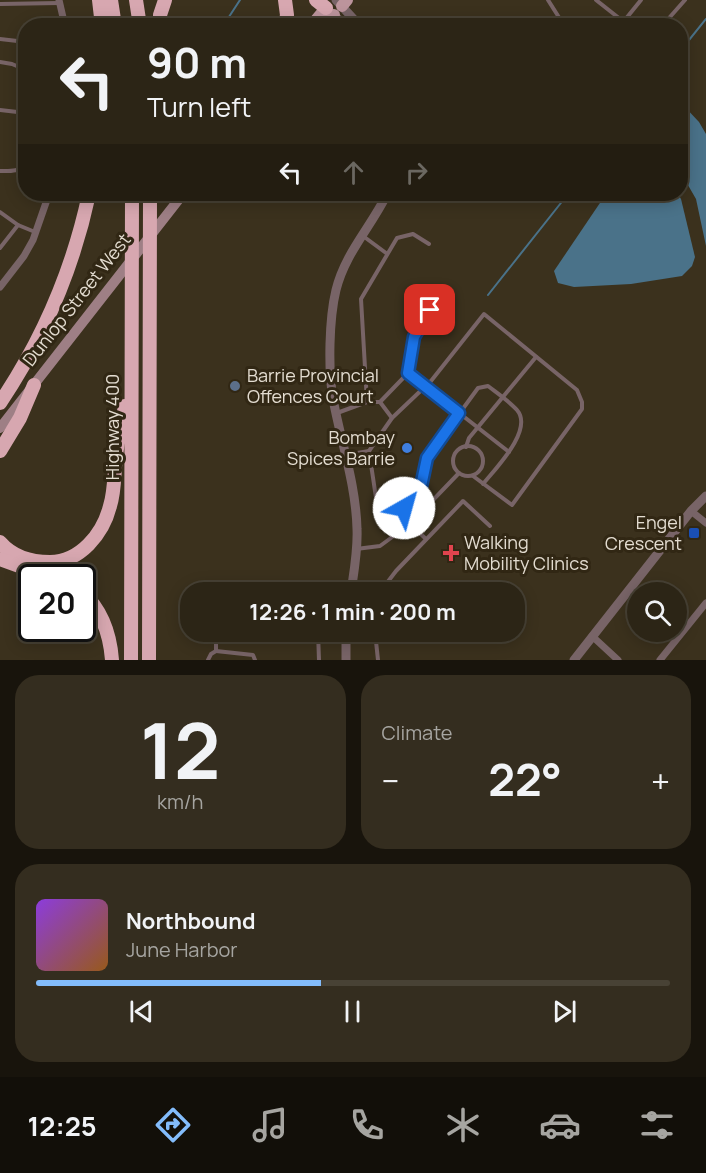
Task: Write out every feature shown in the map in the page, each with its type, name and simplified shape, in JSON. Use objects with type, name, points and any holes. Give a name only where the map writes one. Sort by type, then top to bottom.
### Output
[{"type":"highway","points":[[99,0],[101,18]]},
{"type":"highway","points":[[111,0],[114,18]]},
{"type":"highway","points":[[136,0],[139,18]]},
{"type":"highway","points":[[160,18],[165,0]]},
{"type":"highway","points":[[285,0],[286,18]]},
{"type":"highway","points":[[0,403],[42,331],[57,297],[73,255],[87,201]]},
{"type":"highway","name":"Highway 400","points":[[131,660],[132,201]]},
{"type":"highway","name":"Highway 400","points":[[149,660],[150,201]]},
{"type":"highway","points":[[0,543],[23,558],[41,562],[56,562],[70,558],[89,545],[111,506],[116,455],[132,365]]},
{"type":"highway","points":[[0,452],[20,418],[34,385]]},
{"type":"highway","points":[[4,559],[18,565]]},
{"type":"highway","points":[[96,607],[104,621],[112,660]]},
{"type":"main road","points":[[319,18],[333,4]]},
{"type":"main road","points":[[327,18],[333,4]]},
{"type":"main road","name":"Dunlop Street West","points":[[0,428],[177,201]]},
{"type":"street","points":[[59,2],[63,18]]},
{"type":"street","points":[[333,4],[341,18]]},
{"type":"street","points":[[333,4],[350,18]]},
{"type":"street","points":[[0,287],[24,256],[36,232],[47,201]]},
{"type":"street","points":[[352,582],[357,528],[346,455],[333,398],[329,362],[336,291],[345,261],[384,201]]},
{"type":"street","points":[[574,660],[691,511],[706,496]]},
{"type":"street","points":[[691,511],[706,523]]},
{"type":"street","points":[[660,660],[706,603]]},
{"type":"street","points":[[592,636],[618,660]]},
{"type":"street","points":[[346,642],[346,660]]},
{"type":"lane","points":[[549,0],[559,18]]},
{"type":"lane","points":[[596,0],[620,18]]},
{"type":"lane","points":[[626,18],[641,0]]},
{"type":"lane","points":[[669,18],[685,0]]},
{"type":"lane","points":[[0,4],[59,2]]},
{"type":"lane","points":[[0,39],[18,41]]},
{"type":"lane","points":[[0,62],[18,67]]},
{"type":"lane","points":[[0,110],[18,112]]},
{"type":"lane","points":[[0,171],[18,169]]},
{"type":"lane","points":[[0,212],[18,225],[36,232]]},
{"type":"lane","points":[[0,248],[18,225]]},
{"type":"lane","points":[[367,402],[361,299],[386,253],[397,238],[413,234],[429,244]]},
{"type":"lane","points":[[362,236],[386,253]]},
{"type":"lane","points":[[336,414],[367,402],[381,402],[408,373],[414,337],[430,310]]},
{"type":"lane","points":[[473,476],[481,470],[483,460],[479,451],[466,447],[457,451],[453,460],[459,473],[473,476],[483,484],[512,505],[582,409],[582,402],[576,390],[484,314],[431,381],[392,418],[369,451],[378,511],[390,516],[404,508],[420,491],[427,458],[459,413],[482,386],[488,386],[519,412],[522,424],[518,437],[509,452],[483,484]]},
{"type":"lane","points":[[466,447],[470,438],[536,357]]},
{"type":"lane","points":[[408,373],[509,452]]},
{"type":"lane","points":[[381,402],[392,418]]},
{"type":"lane","points":[[346,455],[369,451]]},
{"type":"lane","points":[[356,549],[380,546],[410,524],[459,473]]},
{"type":"lane","points":[[388,582],[426,538],[463,501],[490,526]]},
{"type":"lane","points":[[410,524],[426,538]]},
{"type":"lane","points":[[216,642],[216,651]]},
{"type":"lane","points":[[318,642],[319,660]]},
{"type":"lane","points":[[376,642],[378,660]]},
{"type":"lane","points":[[208,660],[216,651],[253,655],[255,660]]},
{"type":"water","points":[[688,110],[706,134],[706,246],[696,199],[688,185]]},
{"type":"water","points":[[601,201],[681,201],[695,257],[692,266],[682,276],[631,284],[574,287],[558,283],[554,271]]},
{"type":"waterway","points":[[228,18],[240,0]]},
{"type":"waterway","points":[[688,41],[706,19]]},
{"type":"waterway","points":[[488,295],[562,201]]},
{"type":"place","name":"Barrie Provincial Offences Court","points":[[235,386]]},
{"type":"place","name":"Bombay Spices Barrie","points":[[407,448]]},
{"type":"place","name":"Engel Crescent","points":[[694,533]]},
{"type":"place","name":"Walking Mobility Clinics","points":[[451,553]]},
{"type":"route","points":[[404,508],[420,491],[427,458],[459,413],[408,373],[414,337],[430,310]]}]
